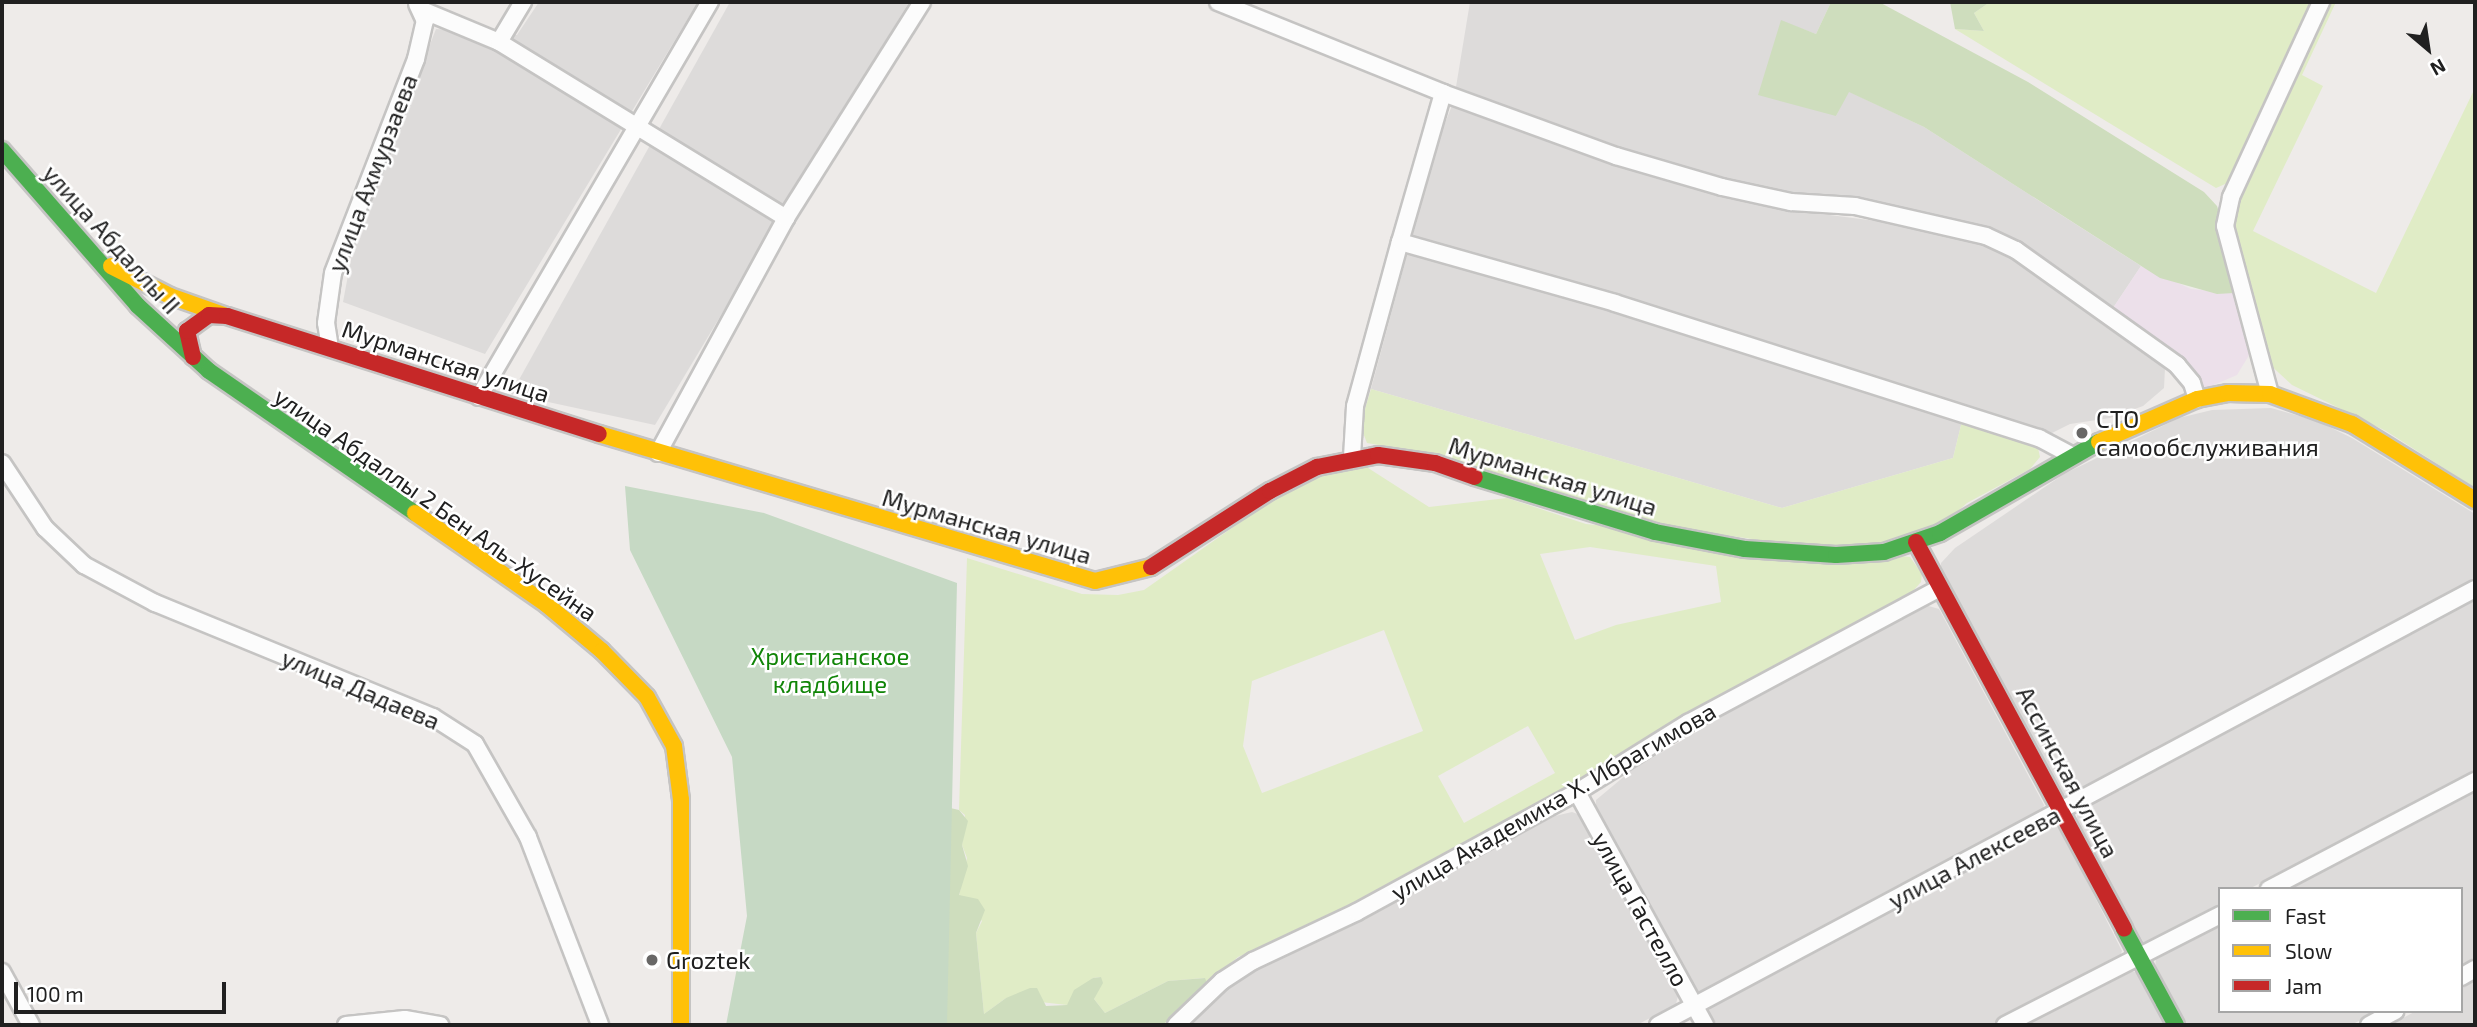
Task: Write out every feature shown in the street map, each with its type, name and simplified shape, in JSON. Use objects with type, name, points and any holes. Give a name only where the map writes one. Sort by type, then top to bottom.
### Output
[{"type":"main road","name":"улица Абдаллы II","points":[[2,150],[87,250],[193,357]]},
{"type":"main road","name":"Мурманская улица","points":[[87,250],[125,276],[227,316],[658,453],[1095,581],[1143,572],[1289,480],[1352,457],[1397,455],[1435,463],[1559,506],[1655,532],[1745,549],[1836,555],[1884,552],[1940,533],[2123,428],[2197,399],[2228,393],[2270,394],[2352,424],[2475,500]]},
{"type":"main road","points":[[193,357],[187,331],[209,315],[227,316]]},
{"type":"main road","name":"улица Абдаллы 2 Бен Аль-Хусейна","points":[[193,357],[546,604],[602,651],[647,697],[674,746],[681,800],[681,1025]]},
{"type":"main road","name":"Ассинская улица","points":[[1916,542],[2176,1025]]},
{"type":"street","points":[[499,42],[523,2]]},
{"type":"street","points":[[479,397],[710,2]]},
{"type":"street","points":[[658,453],[786,218],[922,2]]},
{"type":"street","points":[[2270,394],[2225,226],[2231,197],[2321,2]]},
{"type":"street","points":[[1226,3],[1443,93],[1616,156],[1722,187],[1791,202],[1855,206],[1986,236],[2028,257],[2177,365],[2192,383],[2197,399]]},
{"type":"street","points":[[419,6],[499,42],[635,128],[786,218]]},
{"type":"street","name":"улица Ахмурзаева","points":[[330,348],[326,323],[333,272],[416,59],[424,32],[419,6]]},
{"type":"street","points":[[1352,457],[1354,406],[1443,93]]},
{"type":"street","points":[[1400,242],[1628,307],[2039,438],[2073,456]]},
{"type":"street","name":"улица Дадаева","points":[[2,463],[45,528],[84,565],[155,603],[433,717],[475,744],[527,837],[600,1025]]},
{"type":"street","name":"улица Академика Х. Ибрагимова","points":[[1176,1025],[1201,999],[1253,961],[1357,912],[1577,792],[1688,723],[1940,588]]},
{"type":"street","name":"улица Алексеева","points":[[1658,1025],[2475,589]]},
{"type":"street","points":[[2273,887],[2475,781]]},
{"type":"street","name":"улица Гастелло","points":[[1577,792],[1705,1025]]},
{"type":"street","points":[[2005,1025],[2218,916]]},
{"type":"street","points":[[2,972],[31,1025]]},
{"type":"street","points":[[2369,1025],[2391,1013]]},
{"type":"street","points":[[346,1025],[405,1019],[440,1025]]},
{"type":"shaded area","points":[[539,2],[698,2],[485,354],[343,302],[355,238],[436,29],[517,35]]},
{"type":"shaded area","points":[[730,2],[909,2],[655,425],[511,394]]},
{"type":"shaded area","points":[[1470,2],[1831,2],[1816,34],[1781,21],[1836,116],[1848,91],[1924,127],[2141,266],[2111,311],[2015,245],[1788,201],[1615,149],[1455,93]]},
{"type":"shaded area","points":[[1453,103],[1729,195],[1791,210],[1946,230],[2015,254],[2159,360],[2165,368],[2164,388],[2143,406],[2110,418],[2070,424],[2048,435],[1411,242],[1433,153]]},
{"type":"shaded area","points":[[1408,251],[1634,313],[1748,354],[1962,421],[1953,458],[1782,508],[1371,389]]},
{"type":"shaded area","points":[[2141,266],[2191,289],[2234,293],[2251,352],[2237,375],[2202,390],[2111,311]]},
{"type":"shaded area","points":[[2271,408],[2317,421],[2352,438],[2475,514],[2475,580],[2072,796],[2061,794],[1941,577],[1941,563],[1955,548],[2064,474],[2179,418],[2212,410]]},
{"type":"shaded area","points":[[2475,599],[2475,771],[2253,887],[2218,887],[2218,905],[2144,943],[2075,822],[2080,809]]},
{"type":"shaded area","points":[[1925,605],[1939,609],[2044,805],[2042,812],[1700,992],[1692,988],[1596,812],[1596,800],[1632,770],[1745,703]]},
{"type":"shaded area","points":[[2475,790],[2475,960],[2463,966],[2463,887],[2292,887]]},
{"type":"shaded area","points":[[1572,812],[1583,816],[1678,996],[1676,1004],[1637,1025],[1190,1025],[1215,998],[1259,967],[1339,931],[1555,816]]},
{"type":"shaded area","points":[[2047,825],[2060,828],[2122,951],[2119,959],[1995,1025],[1712,1025],[1707,1016],[1711,1006]]},
{"type":"shaded area","points":[[2218,926],[2218,1013],[2374,1013],[2351,1025],[2185,1025],[2155,969],[2156,958]]},
{"type":"shaded area","points":[[2127,970],[2138,973],[2166,1025],[2023,1025]]},
{"type":"shaded area","points":[[2475,979],[2475,1025],[2390,1025],[2412,1013],[2463,1013],[2463,986]]},
{"type":"green space","points":[[1831,2],[1879,2],[2028,82],[2204,192],[2217,206],[2221,218],[2234,293],[2217,294],[2160,278],[1924,127],[1849,92],[1836,116],[1758,95],[1781,20],[1816,34]]},
{"type":"green space","points":[[1950,2],[1990,2],[1974,13],[1984,31],[1955,29]]},
{"type":"green space","points":[[1990,2],[2316,2],[2232,181],[2216,188],[1955,29],[1984,31],[1974,13]]},
{"type":"green space","points":[[2325,2],[2336,2],[2302,75],[2323,86],[2253,231],[2376,293],[2475,88],[2475,488],[2386,431],[2292,385],[2267,362],[2233,227],[2234,209]]},
{"type":"green space","points":[[1371,389],[1782,508],[1953,458],[1962,421],[2028,442],[2038,448],[2040,457],[2030,469],[1967,503],[1950,518],[1893,542],[1821,549],[1655,525],[1435,455],[1367,443],[1360,425]]},
{"type":"green space","points":[[1365,466],[1429,507],[1507,498],[1586,524],[1910,557],[1922,574],[1921,582],[1906,599],[1601,771],[1352,908],[1238,957],[1207,983],[1204,978],[1168,981],[1105,1013],[1094,999],[1101,977],[1093,978],[1067,1005],[1006,998],[984,1014],[976,933],[982,921],[959,896],[967,858],[962,845],[965,815],[959,810],[967,558],[1082,594],[1118,595],[1144,590],[1273,499],[1328,472]],"holes":[[[1590,547],[1716,566],[1721,602],[1616,625],[1575,640],[1540,554]],[[1384,630],[1423,731],[1262,793],[1243,746],[1252,681]],[[1528,726],[1555,773],[1464,823],[1438,776]]]},
{"type":"green space","name":"Христианское кладбище","points":[[625,486],[764,513],[957,583],[947,1025],[726,1025],[747,916],[732,757],[630,550]]},
{"type":"green space","points":[[946,807],[959,810],[968,821],[962,845],[968,866],[959,895],[978,899],[985,910],[976,933],[984,1014],[1006,998],[1030,988],[1037,988],[1046,1006],[1067,1005],[1074,990],[1093,978],[1101,977],[1103,983],[1094,999],[1105,1013],[1168,981],[1205,978],[1207,983],[1163,1025],[816,1025]]},
{"type":"traffic: fast","points":[[2,150],[137,305],[209,371],[415,513]]},
{"type":"traffic: fast","points":[[1475,477],[1655,532],[1745,549],[1836,555],[1884,552],[1940,533],[2099,442]]},
{"type":"traffic: fast","points":[[2124,929],[2176,1025]]},
{"type":"traffic: slow","points":[[111,266],[170,296],[224,315]]},
{"type":"traffic: slow","points":[[2099,442],[2197,399],[2228,393],[2270,394],[2352,424],[2475,500]]},
{"type":"traffic: slow","points":[[599,434],[1095,581],[1151,567]]},
{"type":"traffic: slow","points":[[415,513],[546,604],[602,651],[647,697],[674,746],[681,800],[681,1025]]},
{"type":"traffic: jam","points":[[193,357],[187,331],[209,315],[227,316],[599,434]]},
{"type":"traffic: jam","points":[[1151,567],[1270,491],[1317,467],[1378,455],[1435,463],[1475,477]]},
{"type":"traffic: jam","points":[[1916,542],[2124,929]]},
{"type":"place","name":"СТО самообслуживания","points":[[2082,433]]},
{"type":"place","name":"Groztek","points":[[652,960]]}]
